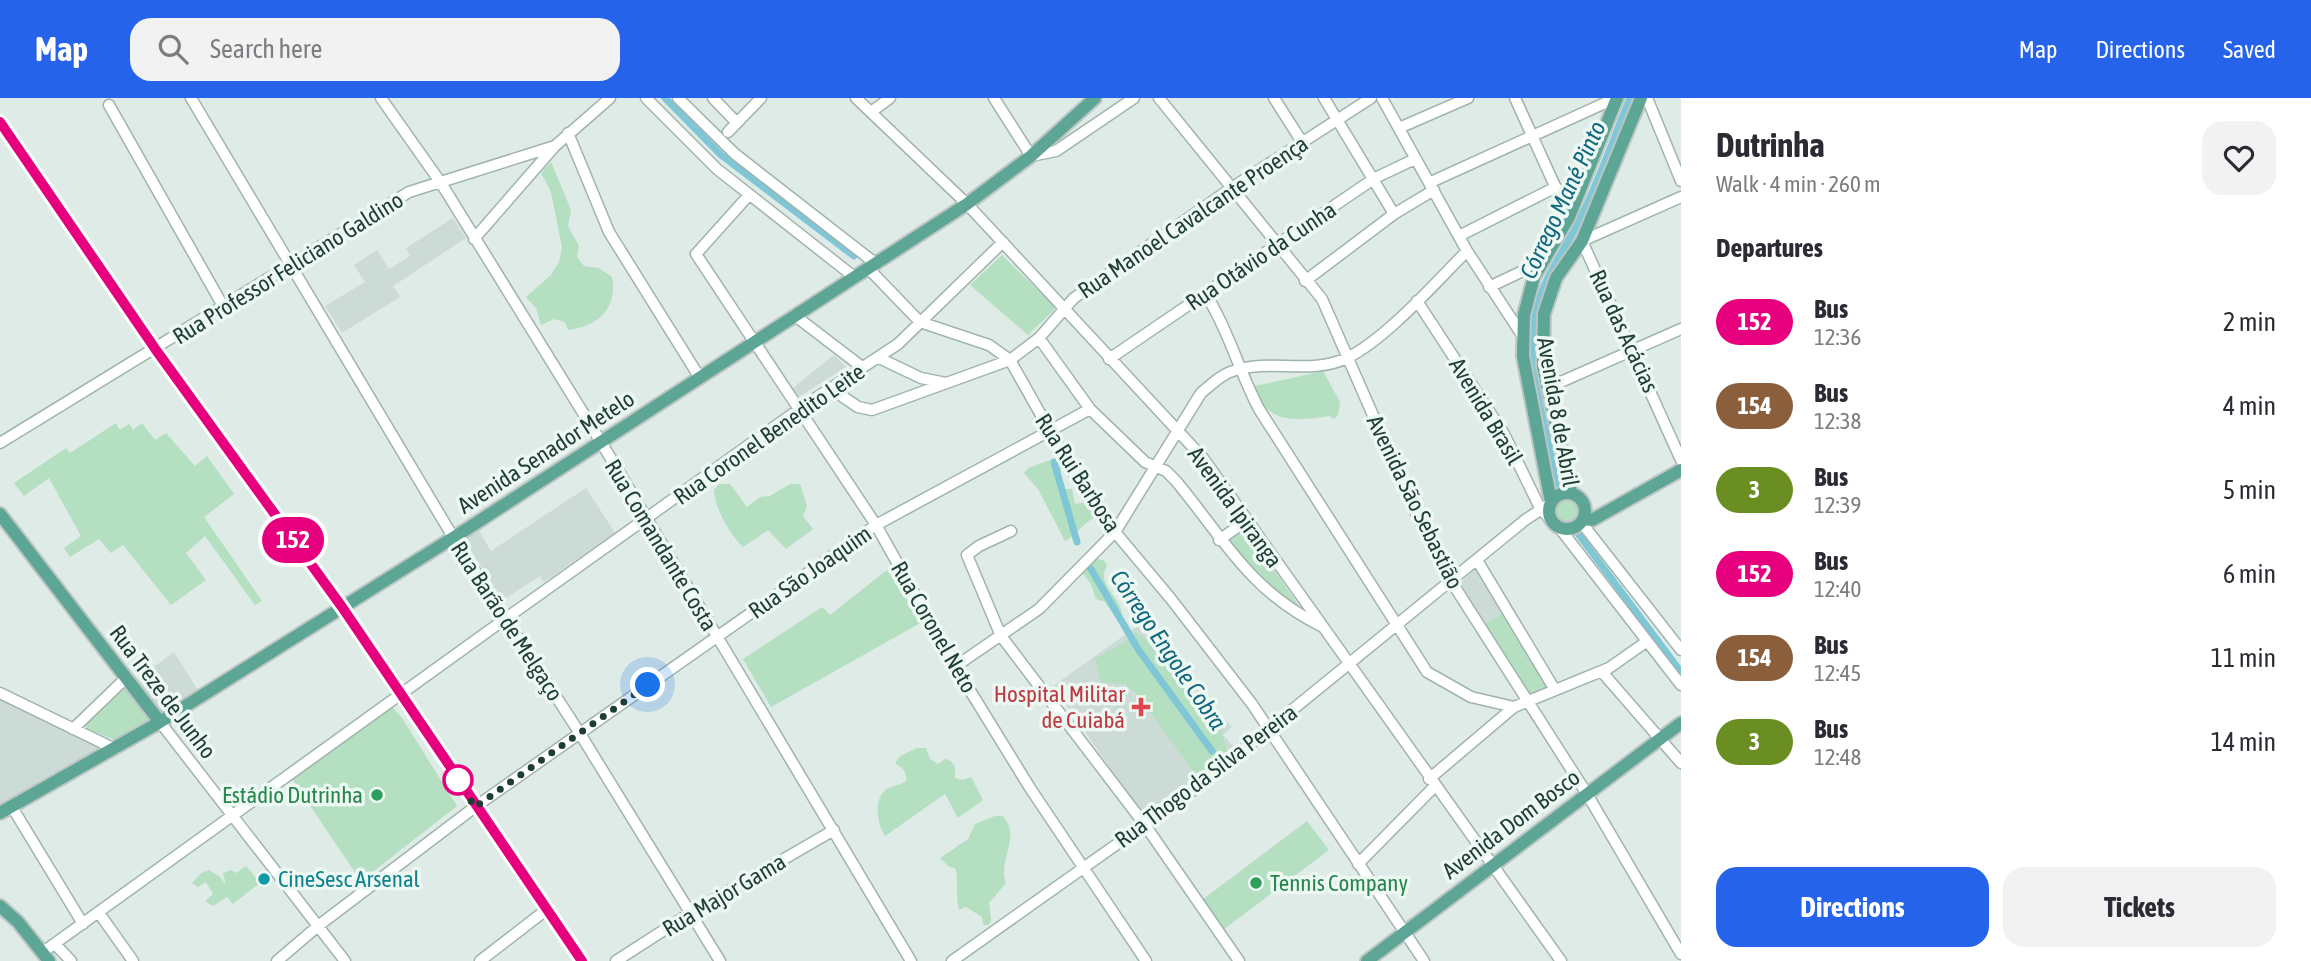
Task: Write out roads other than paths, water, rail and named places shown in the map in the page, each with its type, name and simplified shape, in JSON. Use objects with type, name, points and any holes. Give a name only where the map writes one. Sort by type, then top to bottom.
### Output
[{"type":"main road","name":"Avenida Senador Metelo","points":[[6,810],[160,722],[453,537],[967,204],[1031,156],[1095,98]]},
{"type":"main road","name":"Avenida 8 de Abril","points":[[1576,497],[1547,388],[1542,341],[1547,300],[1556,278],[1582,241],[1616,98]]},
{"type":"main road","name":"Avenida 8 de Abril","points":[[1547,505],[1522,335],[1528,293],[1542,262],[1569,218],[1597,181],[1642,98]]},
{"type":"main road","points":[[1620,502],[1597,506],[1576,497],[1558,495],[1547,505],[1555,523],[1570,528],[1586,523],[1681,470]]},
{"type":"main road","points":[[1576,497],[1585,510],[1586,523]]},
{"type":"main road","name":"Rua Treze de Junho","points":[[0,514],[160,722]]},
{"type":"main road","name":"Avenida Dom Bosco","points":[[1367,961],[1681,723]]},
{"type":"main road","points":[[0,906],[18,922],[46,956]]},
{"type":"street","name":"Rua Barão de Melgaço","points":[[191,98],[453,537],[579,732],[720,961]]},
{"type":"street","name":"Rua Comandante Costa","points":[[381,98],[441,183],[601,442],[911,961]]},
{"type":"street","points":[[474,239],[555,146],[610,98]]},
{"type":"street","points":[[646,98],[695,149],[853,276]]},
{"type":"street","points":[[678,98],[735,154],[871,265],[920,322],[989,345],[1010,360]]},
{"type":"street","points":[[713,98],[737,123]]},
{"type":"street","name":"Avenida Ipiranga","points":[[856,98],[967,204],[1203,458],[1431,783],[1561,961]]},
{"type":"street","points":[[870,112],[890,98]]},
{"type":"street","points":[[1000,100],[1031,156],[1056,151],[1134,98]]},
{"type":"street","name":"Avenida São Sebastião","points":[[1159,98],[1233,187],[1276,246],[1322,299],[1415,511],[1451,581],[1587,794],[1681,954]]},
{"type":"street","points":[[1274,98],[1302,142]]},
{"type":"street","points":[[1324,98],[1376,178],[1394,214]]},
{"type":"street","name":"Rua Manoel Cavalcante Proença","points":[[831,388],[868,411],[1010,360],[1039,338],[1074,298],[1233,187],[1371,98]]},
{"type":"street","points":[[1382,98],[1467,251],[1522,335]]},
{"type":"street","points":[[1399,128],[1468,98]]},
{"type":"street","points":[[1515,98],[1569,218]]},
{"type":"street","points":[[1305,281],[1432,186],[1532,135],[1616,98]]},
{"type":"street","points":[[1647,98],[1681,181]]},
{"type":"street","points":[[729,132],[755,100]]},
{"type":"street","points":[[109,105],[223,306]]},
{"type":"street","points":[[0,122],[156,350],[342,607],[475,807],[582,961]]},
{"type":"street","points":[[568,134],[609,232],[700,378]]},
{"type":"street","name":"Rua Professor Feliciano Galdino","points":[[0,443],[156,350],[409,192],[555,146]]},
{"type":"street","name":"Rua Otávio da Cunha","points":[[1109,359],[1376,178],[1415,159]]},
{"type":"street","points":[[1459,236],[1556,187]]},
{"type":"street","name":"Rua Coronel Neto","points":[[749,195],[695,254],[876,525],[956,666],[1082,869],[1146,961]]},
{"type":"street","points":[[1582,241],[1681,197]]},
{"type":"street","name":"Rua das Acácias","points":[[1582,241],[1681,460]]},
{"type":"street","name":"Rua Coronel Benedito Leite","points":[[46,956],[55,944],[400,693],[647,520],[798,410],[879,358],[1003,242]]},
{"type":"street","points":[[956,666],[1039,609],[1072,579],[1115,532],[1201,393],[1227,373],[1238,369],[1303,369],[1348,357],[1417,301],[1467,251]]},
{"type":"street","points":[[1489,287],[1542,262]]},
{"type":"street","points":[[1205,293],[1226,327],[1238,369],[1259,409],[1432,676],[1482,701],[1514,707]]},
{"type":"street","name":"Avenida Brasil","points":[[1417,301],[1547,505]]},
{"type":"street","points":[[794,315],[862,368]]},
{"type":"street","points":[[1547,388],[1681,329]]},
{"type":"street","points":[[1039,338],[1090,409],[1145,462],[1176,481],[1219,540],[1265,589],[1297,613],[1322,626]]},
{"type":"street","points":[[879,358],[921,378],[950,383]]},
{"type":"street","name":"Rua Rui Barbosa","points":[[1010,360],[1048,431],[1115,532],[1171,599],[1268,730],[1424,961]]},
{"type":"street","name":"Rua São Joaquim","points":[[277,961],[318,926],[475,807],[876,525],[1090,409]]},
{"type":"street","name":"Rua Thogo da Silva Pereira","points":[[952,961],[1145,825],[1268,730],[1525,520],[1547,505]]},
{"type":"street","points":[[1525,520],[1555,523],[1681,685]]},
{"type":"street","points":[[1219,540],[1246,521]]},
{"type":"street","points":[[1586,523],[1681,650]]},
{"type":"street","points":[[1011,531],[979,546],[967,555],[1001,636],[1145,825],[1239,961]]},
{"type":"street","points":[[1477,560],[1555,690]]},
{"type":"street","points":[[1359,863],[1431,783],[1514,707],[1602,672],[1646,642]]},
{"type":"street","points":[[1602,672],[1681,763]]},
{"type":"street","points":[[73,729],[127,677]]},
{"type":"street","points":[[0,693],[115,748]]},
{"type":"street","name":"Rua Treze de Junho","points":[[160,722],[345,961]]},
{"type":"street","points":[[6,810],[83,924]]},
{"type":"street","name":"Rua Major Gama","points":[[616,961],[689,914],[834,830]]},
{"type":"street","points":[[480,961],[547,910]]},
{"type":"street","points":[[99,913],[133,961]]},
{"type":"street","points":[[55,944],[71,961]]},
{"type":"waterway","name":"Córrego Engole Cobra","points":[[665,98],[721,155],[854,256]]},
{"type":"waterway","name":"Córrego Mané Pinto","points":[[1558,486],[1534,367],[1535,312],[1545,284],[1588,202],[1630,98]]},
{"type":"waterway","name":"Córrego Engole Cobra","points":[[1054,462],[1077,542]]},
{"type":"waterway","name":"Córrego Mané Pinto","points":[[1579,535],[1681,672]]},
{"type":"waterway","name":"Córrego Engole Cobra","points":[[1091,569],[1138,649],[1212,751]]},
{"type":"place","name":"Hospital Militar de Cuiabá","points":[[1141,707]]},
{"type":"place","name":"Estádio Dutrinha","points":[[377,795]]},
{"type":"place","name":"CineSesc Arsenal","points":[[264,879]]},
{"type":"place","name":"Tennis Company","points":[[1256,883]]}]
